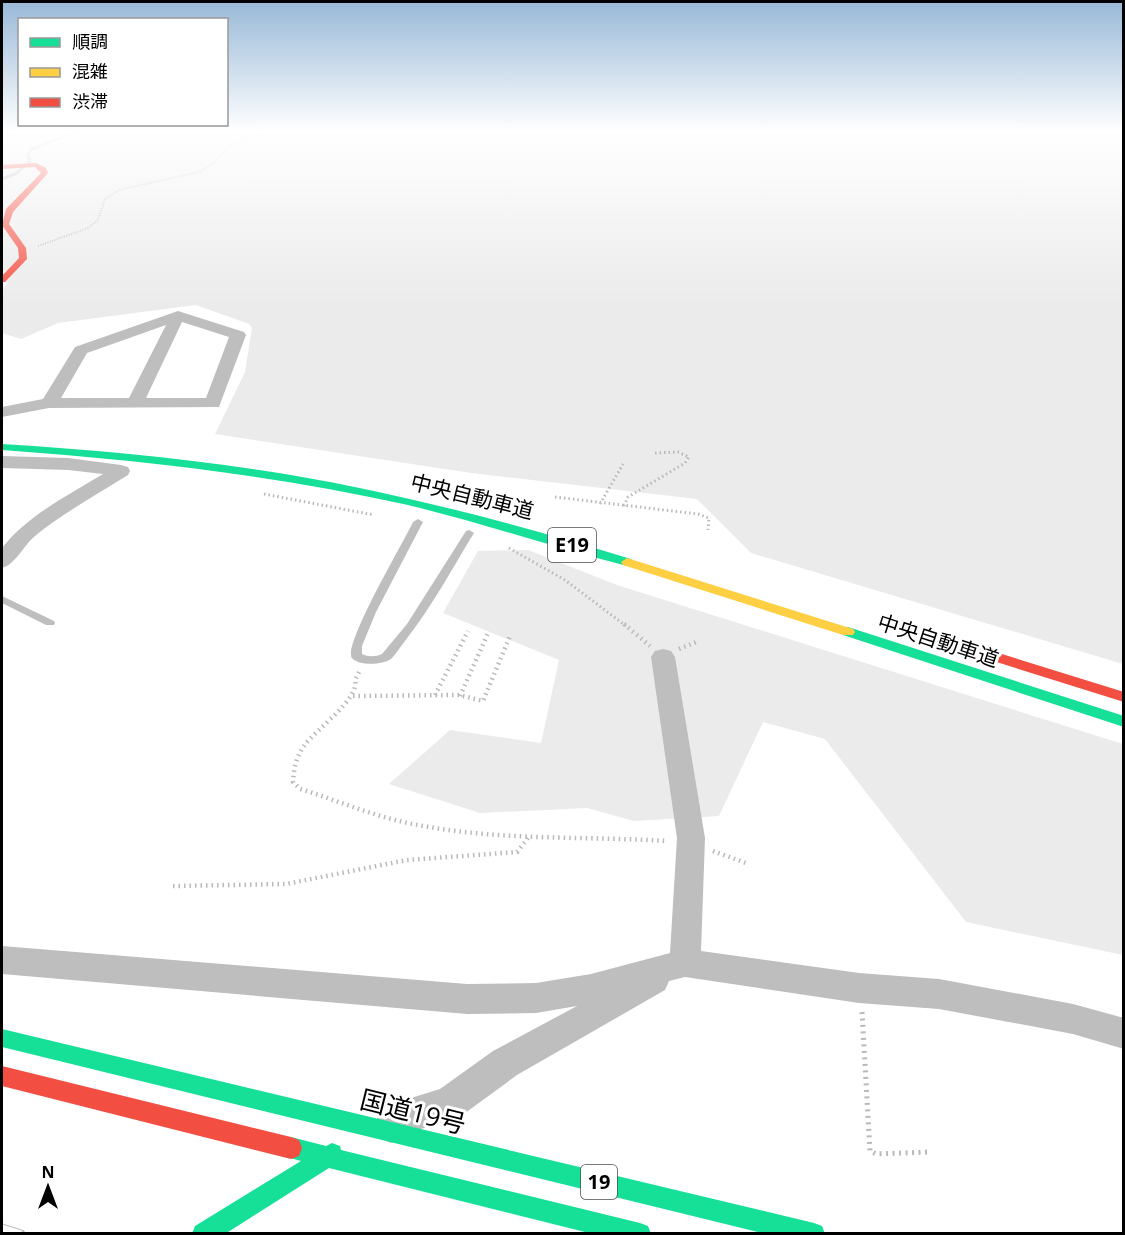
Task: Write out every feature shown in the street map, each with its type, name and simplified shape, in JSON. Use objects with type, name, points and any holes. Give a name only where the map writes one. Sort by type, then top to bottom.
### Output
[{"type":"main road","points":[[2,280],[21,265],[25,258],[24,250],[5,224],[9,211],[29,190]]},
{"type":"main road","name":"中央自動車道","points":[[2,447],[149,458],[228,468],[354,490],[438,509],[595,551],[679,577],[1124,722]]},
{"type":"main road","name":"中央自動車道","points":[[942,641],[1124,697]]},
{"type":"main road","name":"国道19号","points":[[2,1038],[375,1134],[814,1233]]},
{"type":"main road","name":"19","points":[[2,1076],[640,1233]]},
{"type":"main road","points":[[203,1233],[329,1155],[347,1147]]},
{"type":"street","points":[[135,403],[178,316]]},
{"type":"street","points":[[2,412],[23,406],[50,403],[213,403],[238,335],[178,316],[81,350],[50,403]]},
{"type":"street","points":[[2,462],[68,464],[121,471],[42,520],[20,538],[2,561]]},
{"type":"street","points":[[663,657],[690,843],[685,963]]},
{"type":"street","points":[[2,960],[466,999],[536,998],[591,989],[685,963],[859,988],[950,996],[1073,1019],[1124,1034]]},
{"type":"street","points":[[375,1134],[411,1115],[449,1104],[505,1064],[685,963]]},
{"type":"lane","points":[[418,522],[355,650],[356,656],[366,660],[379,660],[386,657],[411,626],[469,533]]},
{"type":"lane","points":[[2,599],[50,623]]},
{"type":"path","points":[[24,250],[57,241],[95,224],[100,215],[100,205],[105,198],[122,190]]},
{"type":"path","points":[[624,506],[628,497],[638,489],[689,460],[689,457],[678,452],[654,453]]},
{"type":"path","points":[[600,504],[622,464]]},
{"type":"path","points":[[555,497],[698,514],[709,518],[708,530]]},
{"type":"path","points":[[435,695],[468,631]]},
{"type":"path","points":[[460,696],[488,633]]},
{"type":"path","points":[[353,696],[435,695],[460,696],[483,701],[510,636]]},
{"type":"path","points":[[366,660],[355,680],[357,687],[353,696],[300,750],[292,771],[293,782],[300,789],[416,825],[528,838],[620,838],[690,843],[746,863]]},
{"type":"path","points":[[173,886],[286,884],[407,860],[518,852],[528,838]]},
{"type":"path","points":[[859,988],[870,1151],[876,1154],[929,1152]]},
{"type":"shaded area","points":[[2,190],[1123,190],[1123,664],[751,553],[697,499],[471,473],[215,434],[245,372],[252,328],[249,324],[196,305],[58,323],[21,339],[2,333],[2,289],[8,283],[2,282]]},
{"type":"shaded area","points":[[528,550],[617,585],[1123,744],[1123,955],[966,922],[825,739],[763,722],[719,816],[634,821],[587,808],[480,813],[389,784],[450,730],[541,743],[559,660],[443,613],[478,551]]},
{"type":"railway","points":[[2,1228],[21,1234]]},
{"type":"traffic: fast","points":[[2,447],[168,461],[332,486],[481,520],[627,562]]},
{"type":"traffic: fast","points":[[848,632],[1124,722]]},
{"type":"traffic: fast","points":[[2,1038],[814,1234]]},
{"type":"traffic: fast","points":[[291,1148],[640,1234]]},
{"type":"traffic: fast","points":[[203,1234],[332,1154]]},
{"type":"traffic: slow","points":[[627,562],[848,632]]},
{"type":"traffic: jam","points":[[2,280],[23,259],[22,248],[5,224],[9,211],[29,190]]},
{"type":"traffic: jam","points":[[960,646],[1124,697]]},
{"type":"traffic: jam","points":[[2,1076],[291,1148]]}]
